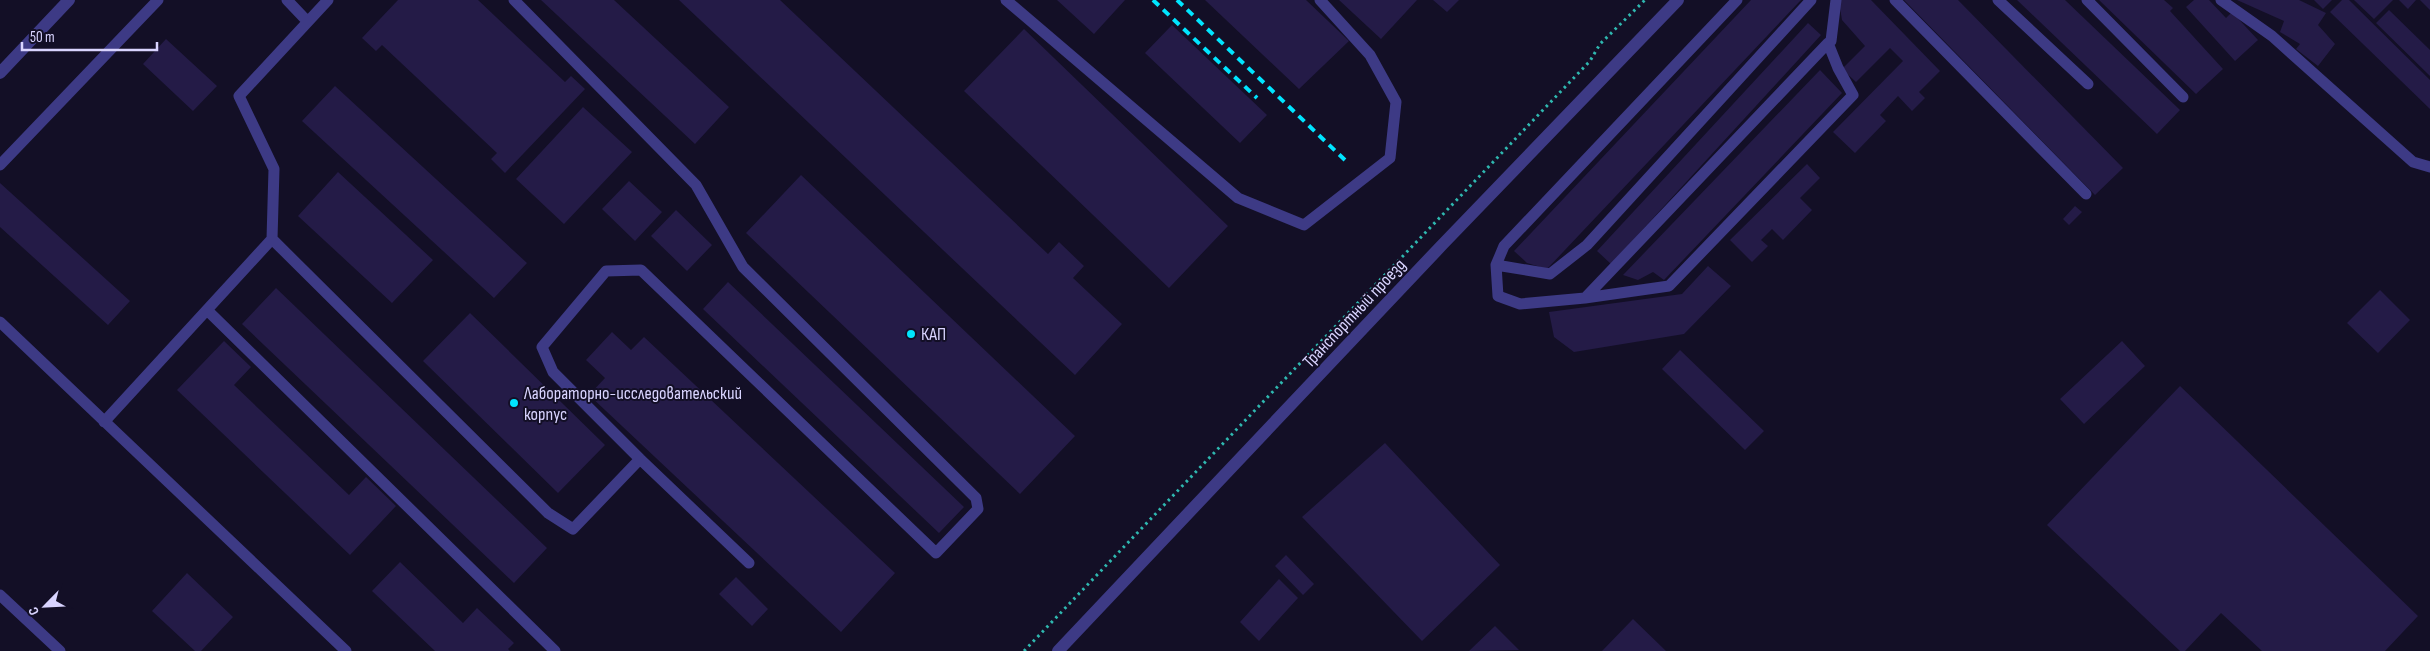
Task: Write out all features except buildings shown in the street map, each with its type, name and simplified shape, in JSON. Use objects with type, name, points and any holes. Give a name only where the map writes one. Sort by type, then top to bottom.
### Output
[{"type":"street","points":[[0,73],[69,0]]},
{"type":"street","name":"Транспортный проезд","points":[[1058,651],[1442,244],[1678,0]]},
{"type":"lane","points":[[0,165],[158,0]]},
{"type":"lane","points":[[287,0],[307,21]]},
{"type":"lane","points":[[104,422],[272,239],[274,169],[240,96],[328,0]]},
{"type":"lane","points":[[514,0],[696,185],[743,267],[976,498],[978,510],[936,553],[641,270],[606,271],[542,347],[553,372],[640,460],[749,563]]},
{"type":"lane","points":[[1006,0],[1238,198],[1304,225],[1390,158],[1396,102],[1370,55],[1320,0]]},
{"type":"lane","points":[[1737,0],[1504,246],[1496,265],[1498,296],[1520,304],[1585,298],[1669,286],[1854,95],[1838,68],[1828,43]]},
{"type":"lane","points":[[1496,265],[1550,274],[1587,245],[1811,0]]},
{"type":"lane","points":[[1585,298],[1831,40],[1836,0]]},
{"type":"lane","points":[[1894,0],[2086,194]]},
{"type":"lane","points":[[1998,0],[2088,84]]},
{"type":"lane","points":[[2087,0],[2183,97]]},
{"type":"lane","points":[[2220,0],[2272,36],[2413,162],[2430,167]]},
{"type":"lane","points":[[272,239],[548,513],[573,529],[640,460]]},
{"type":"lane","points":[[207,310],[555,651]]},
{"type":"lane","points":[[0,322],[346,651]]},
{"type":"lane","points":[[0,595],[60,651]]},
{"type":"path","points":[[1024,651],[1590,61],[1600,44],[1645,0]]},
{"type":"railway","points":[[1153,0],[1257,98]]},
{"type":"railway","points":[[1177,0],[1347,162]]},
{"type":"place","name":"КАП","points":[[911,334]]},
{"type":"place","name":"Лабораторно-исследовательский корпус","points":[[514,403]]}]
